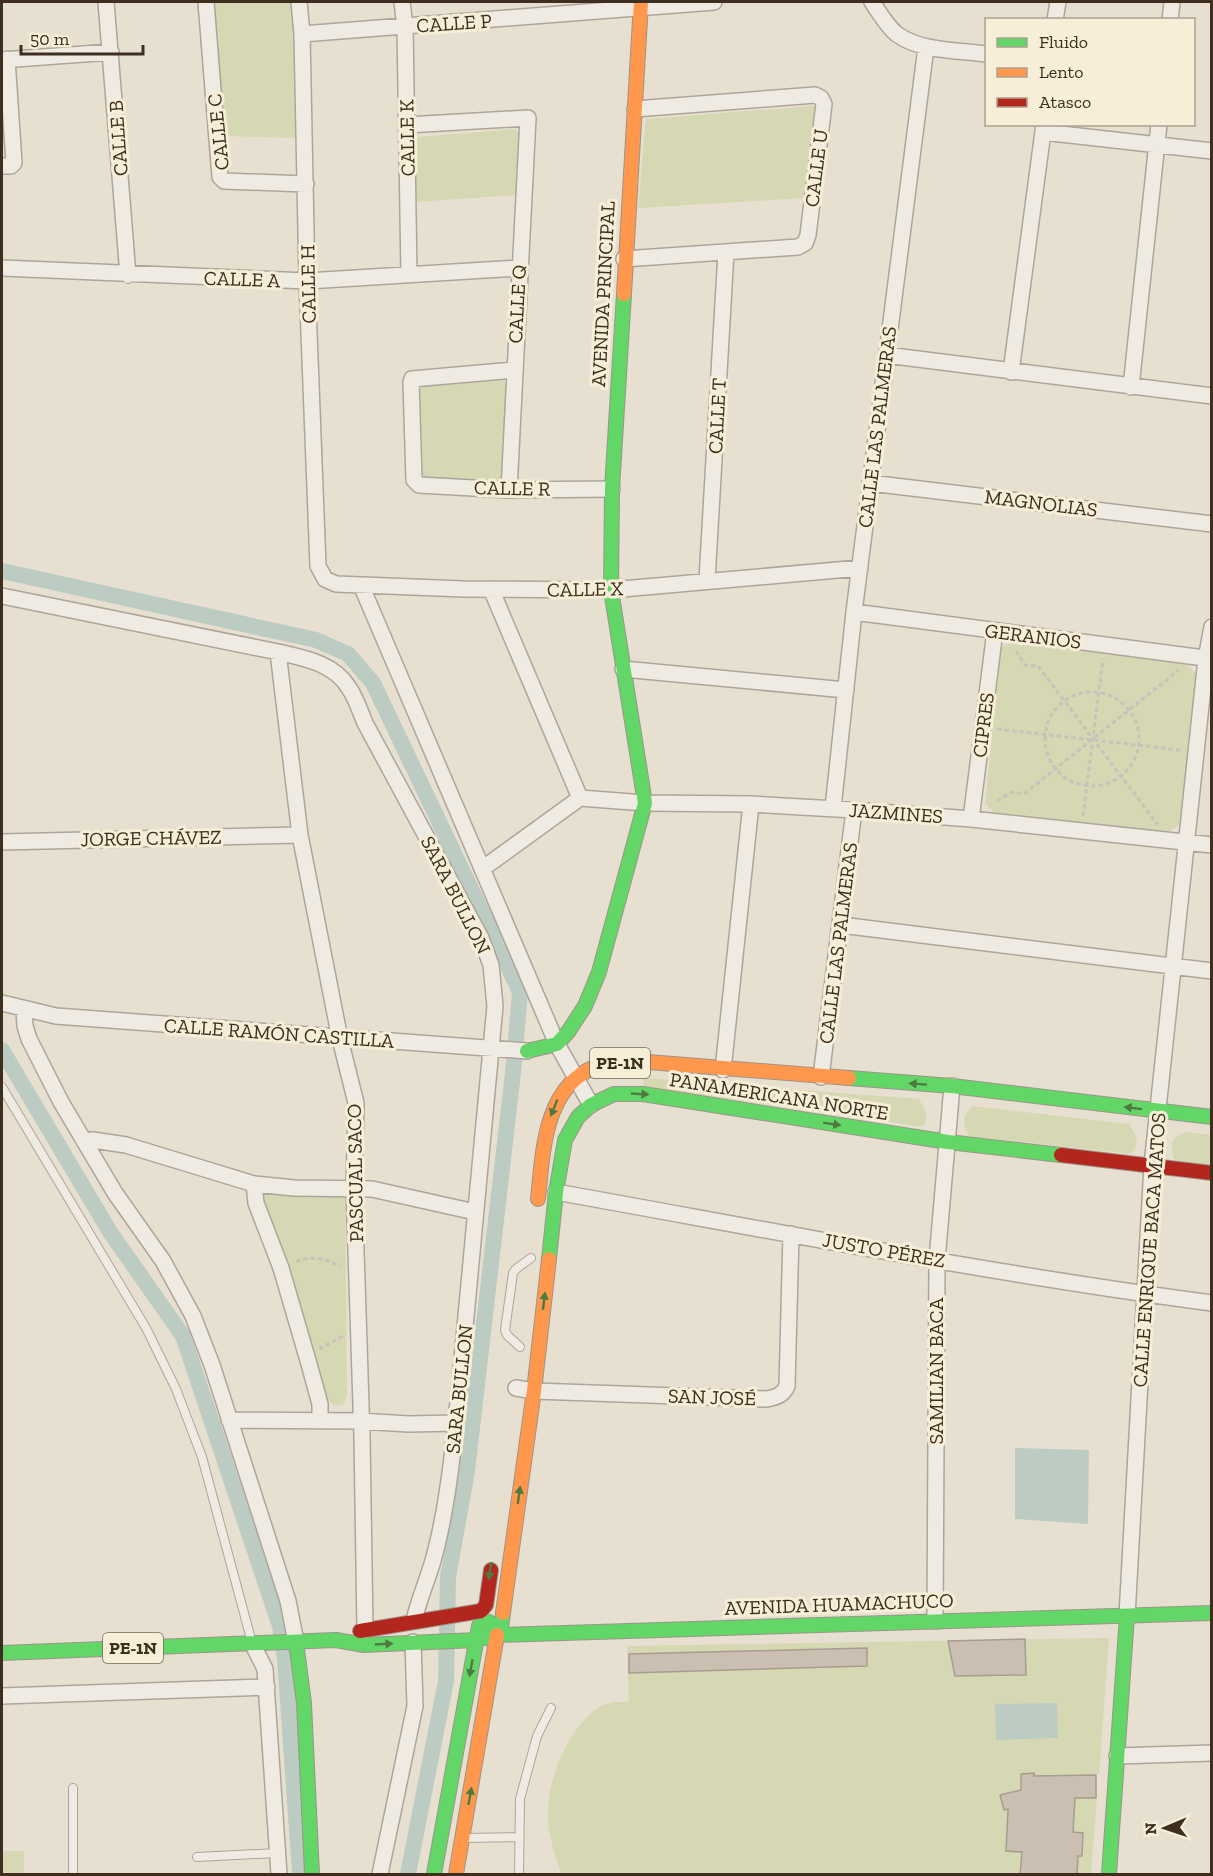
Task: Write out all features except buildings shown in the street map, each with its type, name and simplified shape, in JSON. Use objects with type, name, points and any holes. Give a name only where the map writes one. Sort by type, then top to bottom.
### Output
[{"type":"main road","name":"AVENIDA PRINCIPAL","points":[[641,5],[612,489],[611,590],[645,802]]},
{"type":"main road","points":[[557,1044],[577,1019],[593,989],[645,802]]},
{"type":"main road","name":"CALLE RAMÓN CASTILLA","points":[[527,1051],[557,1044]]},
{"type":"main road","name":"PANAMERICANA NORTE","points":[[536,1217],[545,1137],[560,1095],[576,1078],[596,1067],[618,1063],[648,1062],[723,1070],[951,1086],[1212,1117]]},
{"type":"main road","name":"PANAMERICANA NORTE","points":[[456,1875],[497,1635],[501,1628],[534,1390],[556,1192],[565,1140],[578,1117],[591,1105],[614,1094],[644,1094],[948,1142],[1212,1173]]},
{"type":"main road","points":[[528,1281],[531,1253]]},
{"type":"main road","points":[[520,1353],[523,1325]]},
{"type":"main road","points":[[475,1612],[486,1605],[493,1554]]},
{"type":"main road","points":[[475,1612],[497,1635]]},
{"type":"main road","points":[[434,1875],[475,1612]]},
{"type":"main road","name":"PE-1N","points":[[336,1640],[365,1630],[475,1612]]},
{"type":"main road","name":"AVENIDA HUAMACHUCO","points":[[497,1635],[1212,1613]]},
{"type":"main road","name":"CALLE ENRIQUE BACA MATOS","points":[[1109,1875],[1127,1616]]},
{"type":"main road","name":"PE-1N","points":[[2,1653],[336,1640],[364,1645],[472,1640],[497,1635]]},
{"type":"main road","points":[[292,1642],[304,1703],[312,1875]]},
{"type":"street","name":"CALLE B","points":[[106,2],[128,275]]},
{"type":"street","name":"CALLE C","points":[[206,2],[220,177],[224,181],[306,184]]},
{"type":"street","name":"CALLE H","points":[[299,2],[302,34],[307,281],[318,566]]},
{"type":"street","name":"CALLE K","points":[[402,2],[405,27],[409,275]]},
{"type":"street","name":"CALLE P","points":[[302,34],[405,27],[641,5],[714,2]]},
{"type":"street","points":[[872,2],[897,34],[911,42],[926,47],[985,54]]},
{"type":"street","points":[[1055,18],[1058,2]]},
{"type":"street","points":[[1170,18],[1172,2]]},
{"type":"street","name":"CALLE LAS PALMERAS","points":[[833,808],[854,612],[926,47]]},
{"type":"street","points":[[2,166],[11,166],[14,163],[4,60],[111,52]]},
{"type":"street","name":"CALLE U","points":[[624,259],[798,247],[805,243],[808,236],[824,104],[821,98],[815,95],[635,109]]},
{"type":"street","name":"CALLE Q","points":[[407,125],[528,118],[509,490]]},
{"type":"street","points":[[1131,387],[1159,126]]},
{"type":"street","points":[[1011,372],[1043,128],[1212,151]]},
{"type":"street","name":"CALLE T","points":[[707,580],[726,252]]},
{"type":"street","name":"CALLE A","points":[[2,268],[307,281],[519,268]]},
{"type":"street","points":[[886,355],[1212,396]]},
{"type":"street","name":"CALLE R","points":[[514,370],[412,379],[414,480],[419,485],[509,490],[612,489]]},
{"type":"street","name":"MAGNOLIAS","points":[[870,483],[1212,524]]},
{"type":"street","name":"CALLE X","points":[[318,566],[321,574],[330,582],[361,585],[611,590],[860,568]]},
{"type":"street","points":[[361,585],[557,1044],[591,1105]]},
{"type":"street","points":[[482,869],[580,798],[491,589]]},
{"type":"street","name":"SARA BULLON","points":[[2,596],[278,652],[332,669],[349,686],[365,723],[481,938],[491,965],[496,1049],[476,1212],[450,1476],[432,1564],[417,1603],[422,1620]]},
{"type":"street","name":"GERANIOS","points":[[854,612],[1209,659]]},
{"type":"street","name":"CALLE ENRIQUE BACA MATOS","points":[[1127,1616],[1152,1165],[1186,841],[1212,627]]},
{"type":"street","name":"CIPRES","points":[[971,819],[994,631]]},
{"type":"street","name":"PASCUAL SACO","points":[[278,652],[300,835],[340,1038],[356,1103],[354,1189],[365,1630]]},
{"type":"street","points":[[624,669],[846,690]]},
{"type":"street","name":"JAZMINES","points":[[580,798],[833,808],[971,819],[1212,844]]},
{"type":"street","points":[[723,1070],[751,804]]},
{"type":"street","name":"CALLE LAS PALMERAS","points":[[821,1077],[854,810]]},
{"type":"street","name":"JORGE CHÁVEZ","points":[[2,842],[300,835]]},
{"type":"street","points":[[841,925],[1212,971]]},
{"type":"street","name":"CALLE RAMÓN CASTILLA","points":[[2,1003],[56,1016],[527,1051]]},
{"type":"street","points":[[24,1009],[25,1026],[29,1039],[61,1102],[115,1193],[163,1261],[179,1288],[203,1340],[288,1601],[292,1642]]},
{"type":"street","name":"SAMILIAN BACA","points":[[935,1621],[937,1260],[951,1086]]},
{"type":"street","points":[[84,1141],[93,1140],[126,1145],[254,1184],[294,1188],[372,1189],[476,1212]]},
{"type":"street","points":[[254,1184],[256,1203],[281,1268],[309,1364],[320,1404],[320,1421]]},
{"type":"street","name":"JUSTO PÉREZ","points":[[556,1192],[937,1260],[1212,1303]]},
{"type":"street","name":"SAN JOSÉ","points":[[516,1389],[767,1399],[784,1393],[787,1386],[791,1234]]},
{"type":"street","points":[[229,1420],[456,1423]]},
{"type":"street","points":[[380,1875],[415,1706],[414,1642]]},
{"type":"street","points":[[258,1643],[267,1687],[279,1875]]},
{"type":"street","points":[[2,1696],[267,1687]]},
{"type":"street","points":[[1117,1756],[1212,1753]]},
{"type":"lane","points":[[2,1087],[146,1328],[176,1389],[207,1474],[246,1614],[258,1643]]},
{"type":"lane","points":[[520,1353],[505,1330],[513,1274],[531,1253]]},
{"type":"lane","points":[[519,1875],[520,1799],[537,1736],[551,1708]]},
{"type":"lane","points":[[73,1788],[73,1875]]},
{"type":"lane","points":[[441,1838],[519,1837]]},
{"type":"lane","points":[[198,1857],[277,1853]]},
{"type":"path","points":[[1022,648],[1016,651],[1025,665],[1038,666],[1161,828],[1159,829]]},
{"type":"path","points":[[1082,821],[1104,657]]},
{"type":"path","points":[[1002,807],[998,801],[1012,792],[1024,794],[1181,670],[1168,668]]},
{"type":"path","points":[[1099,692],[1119,700],[1129,710],[1138,727],[1138,744],[1135,759],[1121,777],[1103,786],[1086,786],[1073,783],[1055,769],[1047,753],[1045,733],[1052,713],[1064,701],[1077,694],[1099,692]]},
{"type":"path","points":[[996,739],[999,718]]},
{"type":"path","points":[[997,729],[1189,751]]},
{"type":"path","points":[[288,1265],[311,1258],[334,1263],[345,1270],[344,1258]]},
{"type":"path","points":[[316,1350],[337,1341],[346,1334],[346,1345]]},
{"type":"green space","points":[[213,2],[292,2],[297,138],[223,136]]},
{"type":"green space","points":[[812,106],[818,110],[806,198],[638,208],[646,119]]},
{"type":"green space","points":[[515,129],[519,133],[517,195],[416,202],[416,142],[419,137]]},
{"type":"green space","points":[[503,380],[507,384],[504,480],[496,484],[423,478],[420,389],[427,384]]},
{"type":"green space","points":[[1017,639],[1185,663],[1201,678],[1183,822],[1168,833],[999,817],[985,804],[1001,648]]},
{"type":"green space","points":[[644,1078],[919,1099],[926,1113],[926,1119],[923,1127],[643,1087]]},
{"type":"green space","points":[[973,1106],[1129,1124],[1137,1138],[1135,1149],[1131,1154],[969,1136],[964,1120],[966,1113]]},
{"type":"green space","points":[[1187,1132],[1211,1135],[1211,1169],[1174,1159],[1173,1142],[1178,1136]]},
{"type":"green space","points":[[260,1192],[342,1195],[345,1199],[347,1397],[343,1405],[335,1406],[327,1399],[292,1284],[258,1195]]},
{"type":"green space","points":[[1109,1638],[1099,1774],[1096,1774],[1097,1798],[1091,1874],[561,1873],[551,1840],[548,1819],[548,1805],[555,1774],[568,1743],[587,1717],[605,1705],[629,1701],[627,1646]]},
{"type":"green space","points":[[2,1851],[24,1851],[24,1874],[2,1874]]},
{"type":"shaded area","points":[[1015,1448],[1089,1450],[1088,1524],[1015,1519]]},
{"type":"shaded area","points":[[1057,1703],[1058,1738],[996,1740],[995,1704]]},
{"type":"waterway","points":[[2,571],[316,640],[348,654],[373,683],[520,992],[513,1073],[467,1471],[448,1577],[446,1681],[408,1874]]},
{"type":"waterway","points":[[2,1050],[110,1232],[183,1336],[280,1626],[285,1658],[300,1874]]},
{"type":"traffic: fast","points":[[527,1051],[557,1044],[585,1006],[599,972],[645,803],[611,590],[612,489],[624,294]]},
{"type":"traffic: fast","points":[[849,1078],[952,1086],[1212,1117]]},
{"type":"traffic: fast","points":[[549,1259],[556,1192],[565,1140],[578,1117],[591,1105],[614,1094],[643,1094],[948,1142],[1061,1155]]},
{"type":"traffic: fast","points":[[2,1653],[336,1640],[364,1645],[476,1640],[497,1635],[501,1628],[503,1613]]},
{"type":"traffic: fast","points":[[489,1622],[497,1635],[1212,1613]]},
{"type":"traffic: fast","points":[[1109,1874],[1127,1616]]},
{"type":"traffic: fast","points":[[434,1874],[479,1626]]},
{"type":"traffic: fast","points":[[296,1642],[304,1703],[312,1874]]},
{"type":"traffic: slow","points":[[624,294],[641,2]]},
{"type":"traffic: slow","points":[[538,1199],[545,1141],[556,1104],[566,1088],[579,1075],[597,1066],[616,1062],[648,1062],[849,1078]]},
{"type":"traffic: slow","points":[[503,1613],[534,1391],[549,1259]]},
{"type":"traffic: slow","points":[[456,1874],[497,1635]]},
{"type":"traffic: jam","points":[[1061,1155],[1212,1173]]},
{"type":"traffic: jam","points":[[360,1631],[481,1611],[486,1605],[491,1570]]}]
